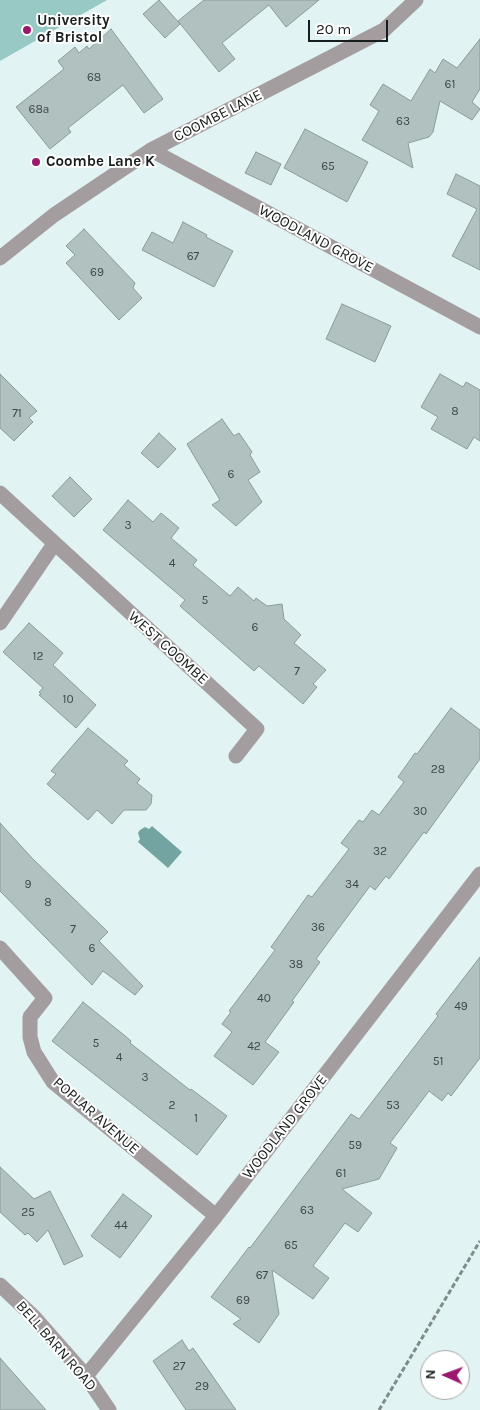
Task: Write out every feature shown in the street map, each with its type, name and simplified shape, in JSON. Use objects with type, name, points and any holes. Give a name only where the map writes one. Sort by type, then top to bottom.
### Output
[{"type":"street","name":"COOMBE LANE","points":[[0,258],[54,215],[151,150],[384,30],[416,0]]},
{"type":"street","name":"WOODLAND GROVE","points":[[151,150],[480,327]]},
{"type":"street","name":"WEST COOMBE","points":[[0,493],[257,729],[236,756]]},
{"type":"street","points":[[0,622],[54,544]]},
{"type":"street","name":"WOODLAND GROVE","points":[[86,1376],[216,1216],[480,874]]},
{"type":"street","name":"POPLAR AVENUE","points":[[0,948],[45,998],[30,1017],[30,1037],[34,1052],[53,1082],[216,1216]]},
{"type":"street","name":"BELL BARN ROAD","points":[[0,1285],[34,1317],[86,1376],[109,1410]]},
{"type":"path","points":[[379,1410],[480,1241]]},
{"type":"shaded area","name":"University of Bristol","points":[[0,0],[107,0],[0,61]]},
{"type":"shaded area","points":[[152,826],[182,852],[168,868],[138,842],[140,830],[145,827],[149,829]]},
{"type":"building","points":[[159,0],[180,24],[165,38],[143,14]]},
{"type":"building","points":[[204,0],[319,0],[286,27],[269,5],[222,43],[235,59],[219,72],[178,21]]},
{"type":"building","points":[[111,29],[163,99],[144,113],[123,85],[68,128],[71,132],[50,149],[16,107],[64,69],[58,61],[75,47],[79,53],[87,46],[89,49]]},
{"type":"building","points":[[480,39],[480,89],[472,102],[480,109],[472,120],[440,101],[433,132],[429,137],[408,143],[413,168],[362,140],[379,111],[370,105],[383,84],[411,101],[430,69],[435,73],[443,59],[457,68]]},
{"type":"building","points":[[305,129],[368,162],[347,202],[284,168]]},
{"type":"building","points":[[256,152],[281,164],[271,185],[245,173]]},
{"type":"building","points":[[456,174],[480,186],[480,270],[452,256],[477,209],[447,194]]},
{"type":"building","points":[[183,222],[233,251],[214,287],[142,250],[152,232],[173,243]]},
{"type":"building","points":[[84,229],[135,283],[133,288],[142,298],[119,320],[66,263],[75,255],[66,246]]},
{"type":"building","points":[[342,304],[391,326],[375,362],[326,339]]},
{"type":"building","points":[[0,374],[37,411],[29,418],[33,422],[14,441],[0,428]]},
{"type":"building","points":[[440,374],[463,387],[466,382],[480,390],[480,441],[474,437],[467,449],[431,429],[438,417],[421,407]]},
{"type":"building","points":[[222,419],[234,436],[239,433],[252,452],[250,455],[260,472],[248,480],[262,502],[236,526],[212,505],[220,500],[187,444]]},
{"type":"building","points":[[159,433],[176,449],[158,468],[141,453]]},
{"type":"building","points":[[70,477],[92,499],[74,517],[52,496]]},
{"type":"building","points":[[128,500],[153,522],[161,513],[179,528],[171,538],[197,560],[193,565],[230,596],[238,587],[254,601],[256,598],[267,606],[282,604],[284,619],[301,635],[294,643],[326,670],[313,684],[317,687],[303,704],[259,666],[254,671],[180,606],[185,600],[103,530]]},
{"type":"building","points":[[29,623],[63,653],[53,665],[96,705],[76,728],[39,695],[43,688],[3,652]]},
{"type":"building","points":[[451,708],[480,730],[480,759],[426,834],[424,832],[389,879],[386,876],[375,890],[370,886],[316,959],[320,962],[265,1042],[279,1052],[253,1085],[214,1056],[232,1032],[222,1024],[231,1012],[229,1011],[275,950],[271,947],[308,895],[312,897],[349,849],[341,843],[359,820],[363,822],[372,810],[379,815],[404,782],[398,777]]},
{"type":"building","points":[[88,728],[128,761],[124,765],[140,779],[137,783],[152,795],[151,804],[146,810],[124,810],[112,824],[97,810],[88,820],[47,784],[56,774],[51,771]]},
{"type":"building","points":[[0,823],[32,858],[108,932],[99,941],[143,986],[135,995],[103,971],[92,985],[0,891]]},
{"type":"building","points":[[480,957],[480,1058],[451,1096],[448,1093],[442,1101],[429,1091],[390,1143],[397,1148],[379,1179],[342,1189],[372,1213],[358,1232],[345,1223],[313,1266],[329,1278],[313,1299],[272,1270],[279,1314],[259,1343],[233,1324],[241,1319],[211,1297],[351,1114],[359,1119],[438,1016],[436,1014]]},
{"type":"building","points":[[83,1002],[131,1041],[130,1043],[227,1116],[197,1155],[52,1041]]},
{"type":"building","points":[[0,1167],[34,1199],[50,1191],[83,1256],[64,1265],[48,1230],[37,1242],[28,1233],[25,1235],[0,1212]]},
{"type":"building","points":[[123,1194],[152,1216],[120,1258],[91,1236]]},
{"type":"building","points":[[182,1340],[189,1351],[193,1348],[236,1410],[186,1410],[153,1361]]},
{"type":"building","points":[[0,1358],[46,1410],[0,1410]]},
{"type":"place","name":"University of Bristol","points":[[27,30]]},
{"type":"place","name":"Coombe Lane K","points":[[36,162]]}]
